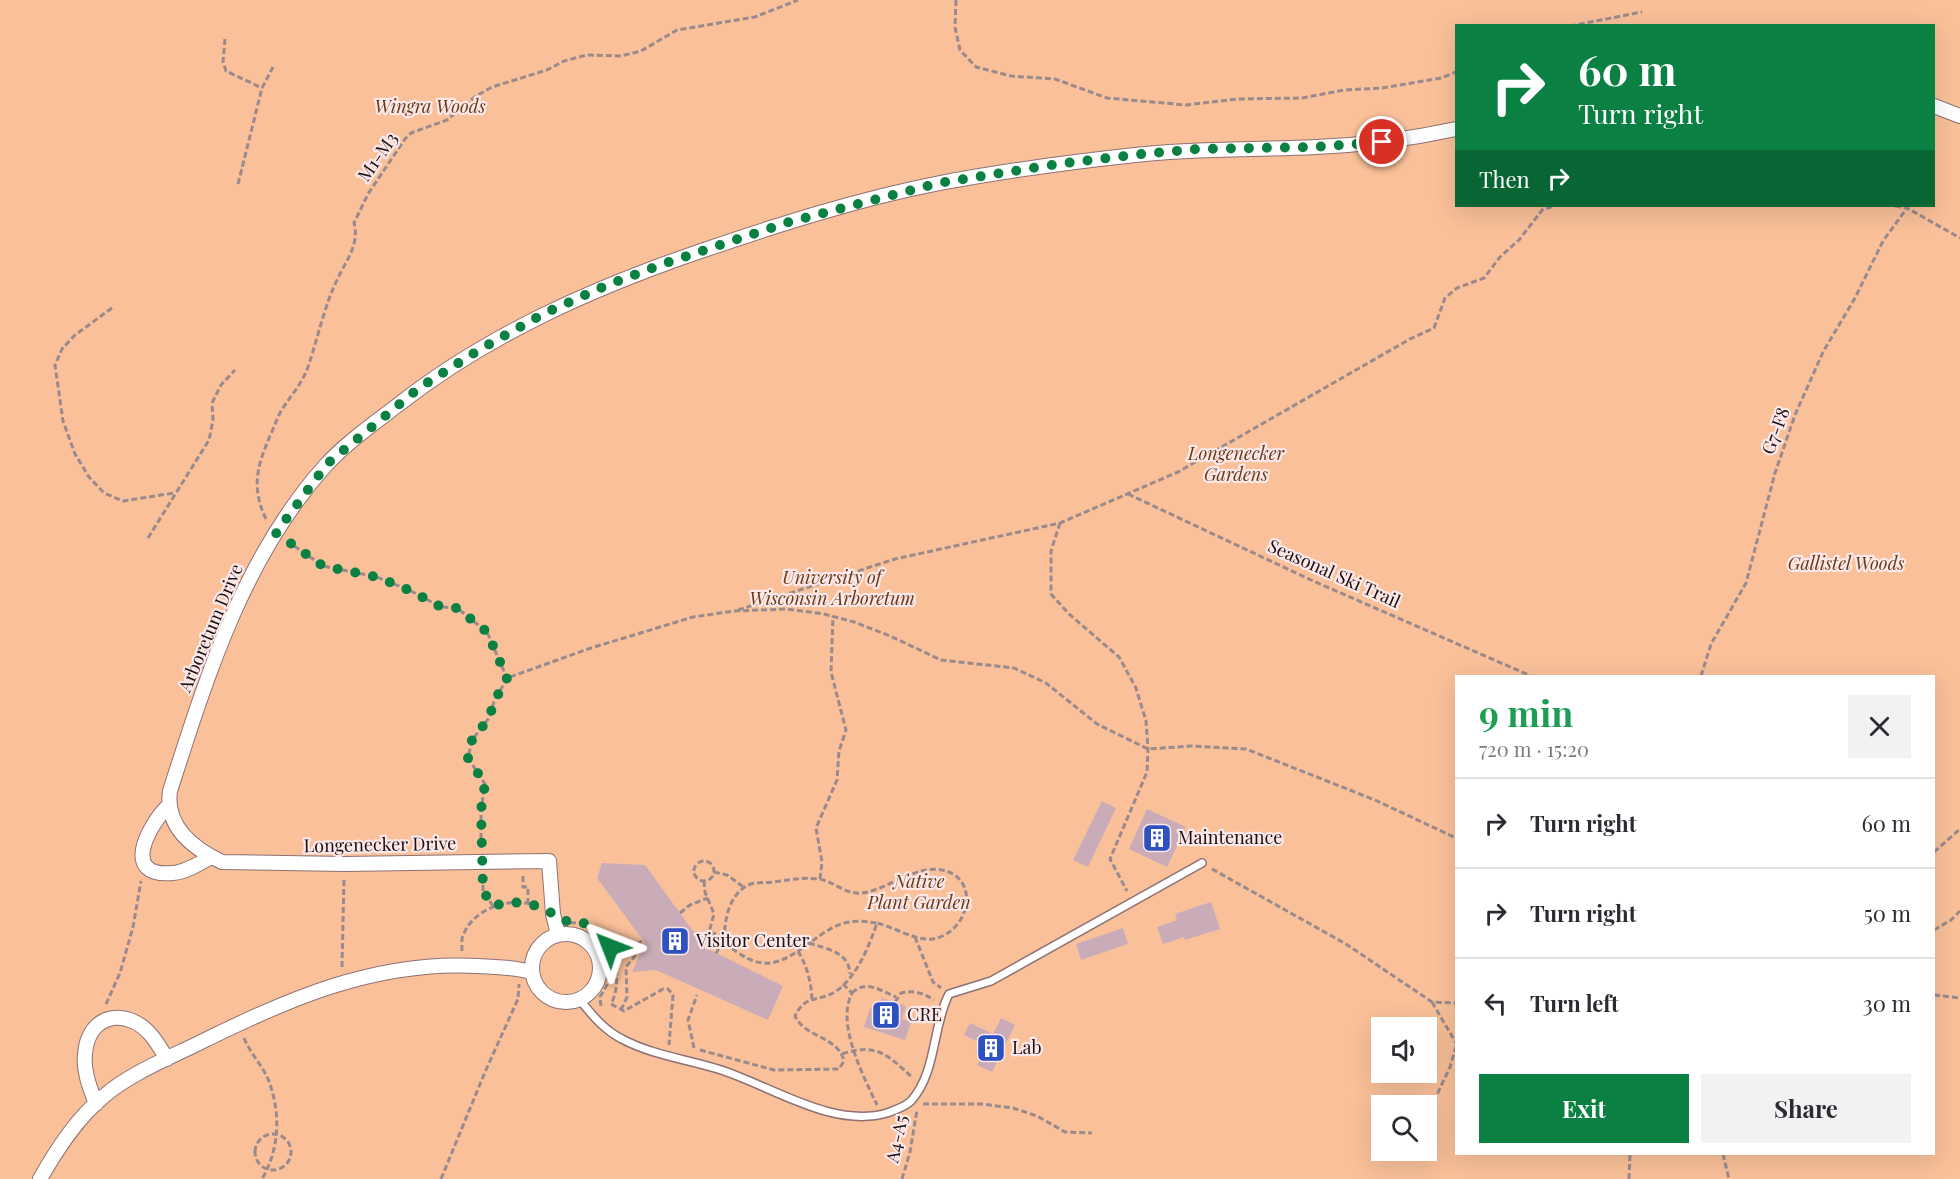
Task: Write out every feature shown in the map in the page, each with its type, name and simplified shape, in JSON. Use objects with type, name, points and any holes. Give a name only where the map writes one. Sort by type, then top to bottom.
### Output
[{"type":"street","points":[[1935,106],[1960,116]]},
{"type":"street","name":"Arboretum Drive","points":[[168,806],[170,791],[221,642],[248,580],[276,533],[327,464],[419,388],[479,350],[543,314],[605,286],[750,234],[859,202],[939,183],[1058,164],[1198,149],[1366,144],[1455,129]]},
{"type":"street","points":[[168,806],[174,822],[186,838],[211,857],[175,873],[155,873],[145,865],[142,850],[152,824],[168,806]]},
{"type":"street","name":"Longenecker Drive","points":[[211,857],[222,862],[250,864],[549,861],[553,914],[558,934]]},
{"type":"street","points":[[40,1179],[68,1134],[105,1095],[167,1059],[238,1023],[293,999],[342,981],[385,971],[461,965],[525,970],[549,998],[569,1002],[589,993],[596,984],[600,962],[589,942],[580,936],[569,933],[558,934],[548,938],[535,953],[525,970]]},
{"type":"street","points":[[96,1104],[85,1070],[85,1052],[91,1032],[104,1019],[118,1017],[135,1022],[151,1035],[167,1059]]},
{"type":"lane","points":[[579,999],[599,1023],[620,1038],[642,1049],[719,1070],[830,1113],[871,1117],[897,1110],[911,1101],[932,1052],[943,1005],[949,994],[991,981],[1202,863]]},
{"type":"path","name":"M1-M3","points":[[276,533],[265,516],[258,490],[258,464],[281,411],[294,396],[309,364],[314,341],[334,284],[356,243],[357,234],[354,223],[373,187],[405,139],[411,133],[447,120],[476,96],[492,87],[547,70],[564,61],[587,55],[621,56],[641,51],[677,30],[755,17],[798,0]]},
{"type":"path","points":[[956,0],[955,27],[960,50],[976,67],[1011,76],[1055,79],[1107,99],[1186,105],[1237,99],[1302,99],[1344,90],[1382,88],[1418,82],[1441,78],[1455,72]]},
{"type":"path","points":[[1578,24],[1610,16],[1642,12]]},
{"type":"path","points":[[225,39],[223,62],[226,71],[262,88]]},
{"type":"path","points":[[238,184],[262,88],[273,67]]},
{"type":"path","points":[[734,611],[895,559],[1060,523],[1178,472],[1410,339],[1434,328],[1445,298],[1456,288],[1484,278],[1500,257],[1519,240],[1543,209],[1551,207]]},
{"type":"path","points":[[1901,207],[1907,208],[1960,238]]},
{"type":"path","name":"G7-F8","points":[[1701,675],[1711,644],[1746,583],[1775,473],[1795,415],[1823,352],[1856,298],[1883,241],[1907,208]]},
{"type":"path","points":[[112,308],[75,335],[62,349],[56,365],[63,422],[75,453],[89,477],[104,493],[123,501],[174,493]]},
{"type":"path","points":[[148,538],[209,440],[213,420],[212,403],[221,385],[235,370]]},
{"type":"path","name":"Seasonal Ski Trail","points":[[1128,494],[1311,580],[1528,675]]},
{"type":"path","points":[[1060,523],[1051,551],[1051,594],[1069,614],[1119,657],[1140,699],[1146,721],[1149,749],[1147,772],[1110,859],[1119,879],[1135,902]]},
{"type":"path","points":[[276,533],[323,566],[377,577],[441,607],[457,608],[487,632],[507,678]]},
{"type":"path","points":[[493,906],[483,891],[481,810],[485,784],[468,758],[472,740],[489,718],[494,702],[507,678],[580,651],[693,617],[734,611],[787,609],[833,616],[890,636],[941,660],[1014,668],[1046,683],[1097,724],[1149,749],[1191,746],[1246,749],[1376,800],[1455,838]]},
{"type":"path","points":[[820,879],[822,862],[816,828],[837,780],[839,751],[846,730],[831,672],[833,616]]},
{"type":"path","points":[[1935,851],[1960,829]]},
{"type":"path","points":[[524,860],[523,887],[528,887],[528,903]]},
{"type":"path","points":[[705,860],[711,863],[714,872],[704,881],[698,879],[694,873],[694,867],[698,862],[705,860]]},
{"type":"path","points":[[1202,863],[1346,944],[1432,1002],[1455,1040]]},
{"type":"path","points":[[342,981],[341,935],[345,864]]},
{"type":"path","points":[[91,1032],[120,973],[133,927],[145,865]]},
{"type":"path","points":[[936,870],[948,871],[957,877],[965,890],[966,906],[962,922],[955,929],[935,939],[915,937],[877,922],[849,922],[822,934],[774,964],[756,963],[725,943],[724,927],[729,909],[738,892],[745,888],[752,884],[795,878],[820,879],[843,890],[860,894],[915,874],[936,870]]},
{"type":"path","points":[[714,872],[727,875],[745,888]]},
{"type":"path","points":[[704,881],[714,914],[709,932]]},
{"type":"path","points":[[680,913],[690,904],[708,898]]},
{"type":"path","points":[[461,965],[463,933],[475,919],[493,906],[509,902],[528,903],[570,923],[578,921],[602,935],[610,947],[617,981],[611,1004],[624,1011],[663,989],[668,989],[673,995],[674,1004],[668,1047]]},
{"type":"path","points":[[1935,929],[1951,920],[1960,911]]},
{"type":"path","points":[[685,1048],[694,1048],[774,1070],[839,1069],[844,1061],[838,1047],[807,1030],[795,1016],[806,1001],[834,992],[850,976],[868,948],[877,922]]},
{"type":"path","points":[[702,935],[709,932],[724,936]]},
{"type":"path","points":[[716,954],[724,936]]},
{"type":"path","points":[[915,937],[933,982],[949,994]]},
{"type":"path","points":[[610,947],[636,945],[643,940]]},
{"type":"path","points":[[809,943],[844,956],[849,965],[850,976]]},
{"type":"path","points":[[621,1010],[627,998],[626,967],[638,952],[636,945]]},
{"type":"path","points":[[798,951],[807,967],[812,999]]},
{"type":"path","points":[[606,1012],[601,1006],[600,997],[608,983],[614,960]]},
{"type":"path","points":[[441,1179],[518,999],[525,970]]},
{"type":"path","points":[[843,984],[852,993]]},
{"type":"path","points":[[881,1114],[855,1050],[847,1022],[848,1001],[858,987],[865,985],[897,998]]},
{"type":"path","points":[[895,1002],[901,993],[911,991],[924,993],[943,1005]]},
{"type":"path","points":[[694,1048],[688,1020],[697,995]]},
{"type":"path","points":[[1935,995],[1960,998]]},
{"type":"path","points":[[1432,1002],[1455,1003]]},
{"type":"path","points":[[238,1023],[251,1054],[267,1078],[275,1106],[278,1134],[268,1170],[262,1179]]},
{"type":"path","points":[[662,1045],[677,1047]]},
{"type":"path","points":[[842,1054],[855,1050],[877,1050],[887,1055],[920,1084]]},
{"type":"path","points":[[1437,1095],[1450,1068],[1455,1050]]},
{"type":"path","name":"A4-A5","points":[[902,1179],[918,1113],[916,1105],[982,1104],[1013,1108],[1037,1116],[1065,1132],[1092,1132]]},
{"type":"path","points":[[267,1134],[278,1134],[284,1137],[290,1146],[290,1158],[282,1168],[268,1170],[255,1158],[256,1144],[267,1134]]},
{"type":"path","points":[[1629,1179],[1630,1155]]},
{"type":"path","points":[[1723,1155],[1729,1179]]},
{"type":"green space","name":"University of Wisconsin Arboretum","points":[[0,0],[1960,0],[1960,1179],[0,1179]]},
{"type":"building","points":[[1102,801],[1116,808],[1088,867],[1073,860]]},
{"type":"building","name":"Maintenance","points":[[1147,809],[1186,827],[1167,867],[1129,849]]},
{"type":"building","name":"Visitor Center","points":[[602,863],[645,865],[693,931],[698,931],[702,935],[707,942],[704,947],[783,986],[768,1020],[656,970],[632,972],[645,943],[597,878]]},
{"type":"building","points":[[1211,902],[1220,929],[1163,944],[1157,927],[1177,920],[1175,914]]},
{"type":"building","points":[[1123,928],[1128,944],[1081,960],[1076,944]]},
{"type":"building","name":"CRE","points":[[882,998],[906,1006],[902,1019],[911,1022],[905,1040],[864,1027],[870,1008],[878,1011]]},
{"type":"building","name":"Lab","points":[[1001,1018],[1015,1025],[992,1072],[977,1065],[982,1056],[975,1052],[980,1043],[964,1035],[970,1023],[993,1034]]},
{"type":"place","name":"Maintenance","points":[[1157,838]]},
{"type":"place","name":"Visitor Center","points":[[675,941]]},
{"type":"place","name":"CRE","points":[[886,1015]]},
{"type":"place","name":"Lab","points":[[991,1048]]},
{"type":"route","points":[[610,947],[602,935],[578,921],[570,923],[535,904],[509,902],[493,906],[483,891],[481,810],[485,784],[468,758],[472,740],[489,718],[494,702],[507,678],[487,632],[457,608],[441,607],[377,577],[323,566],[276,533],[327,464],[419,388],[479,350],[543,314],[605,286],[663,264],[789,222],[939,183],[1058,164],[1198,149],[1315,147],[1382,142]]},
{"type":"park label","name":"Wingra Woods","points":[[430,107]]},
{"type":"park label","name":"Longenecker Gardens","points":[[1236,464]]},
{"type":"park label","name":"Gallistel Woods","points":[[1846,564]]},
{"type":"park label","name":"Native Plant Garden","points":[[919,892]]}]
